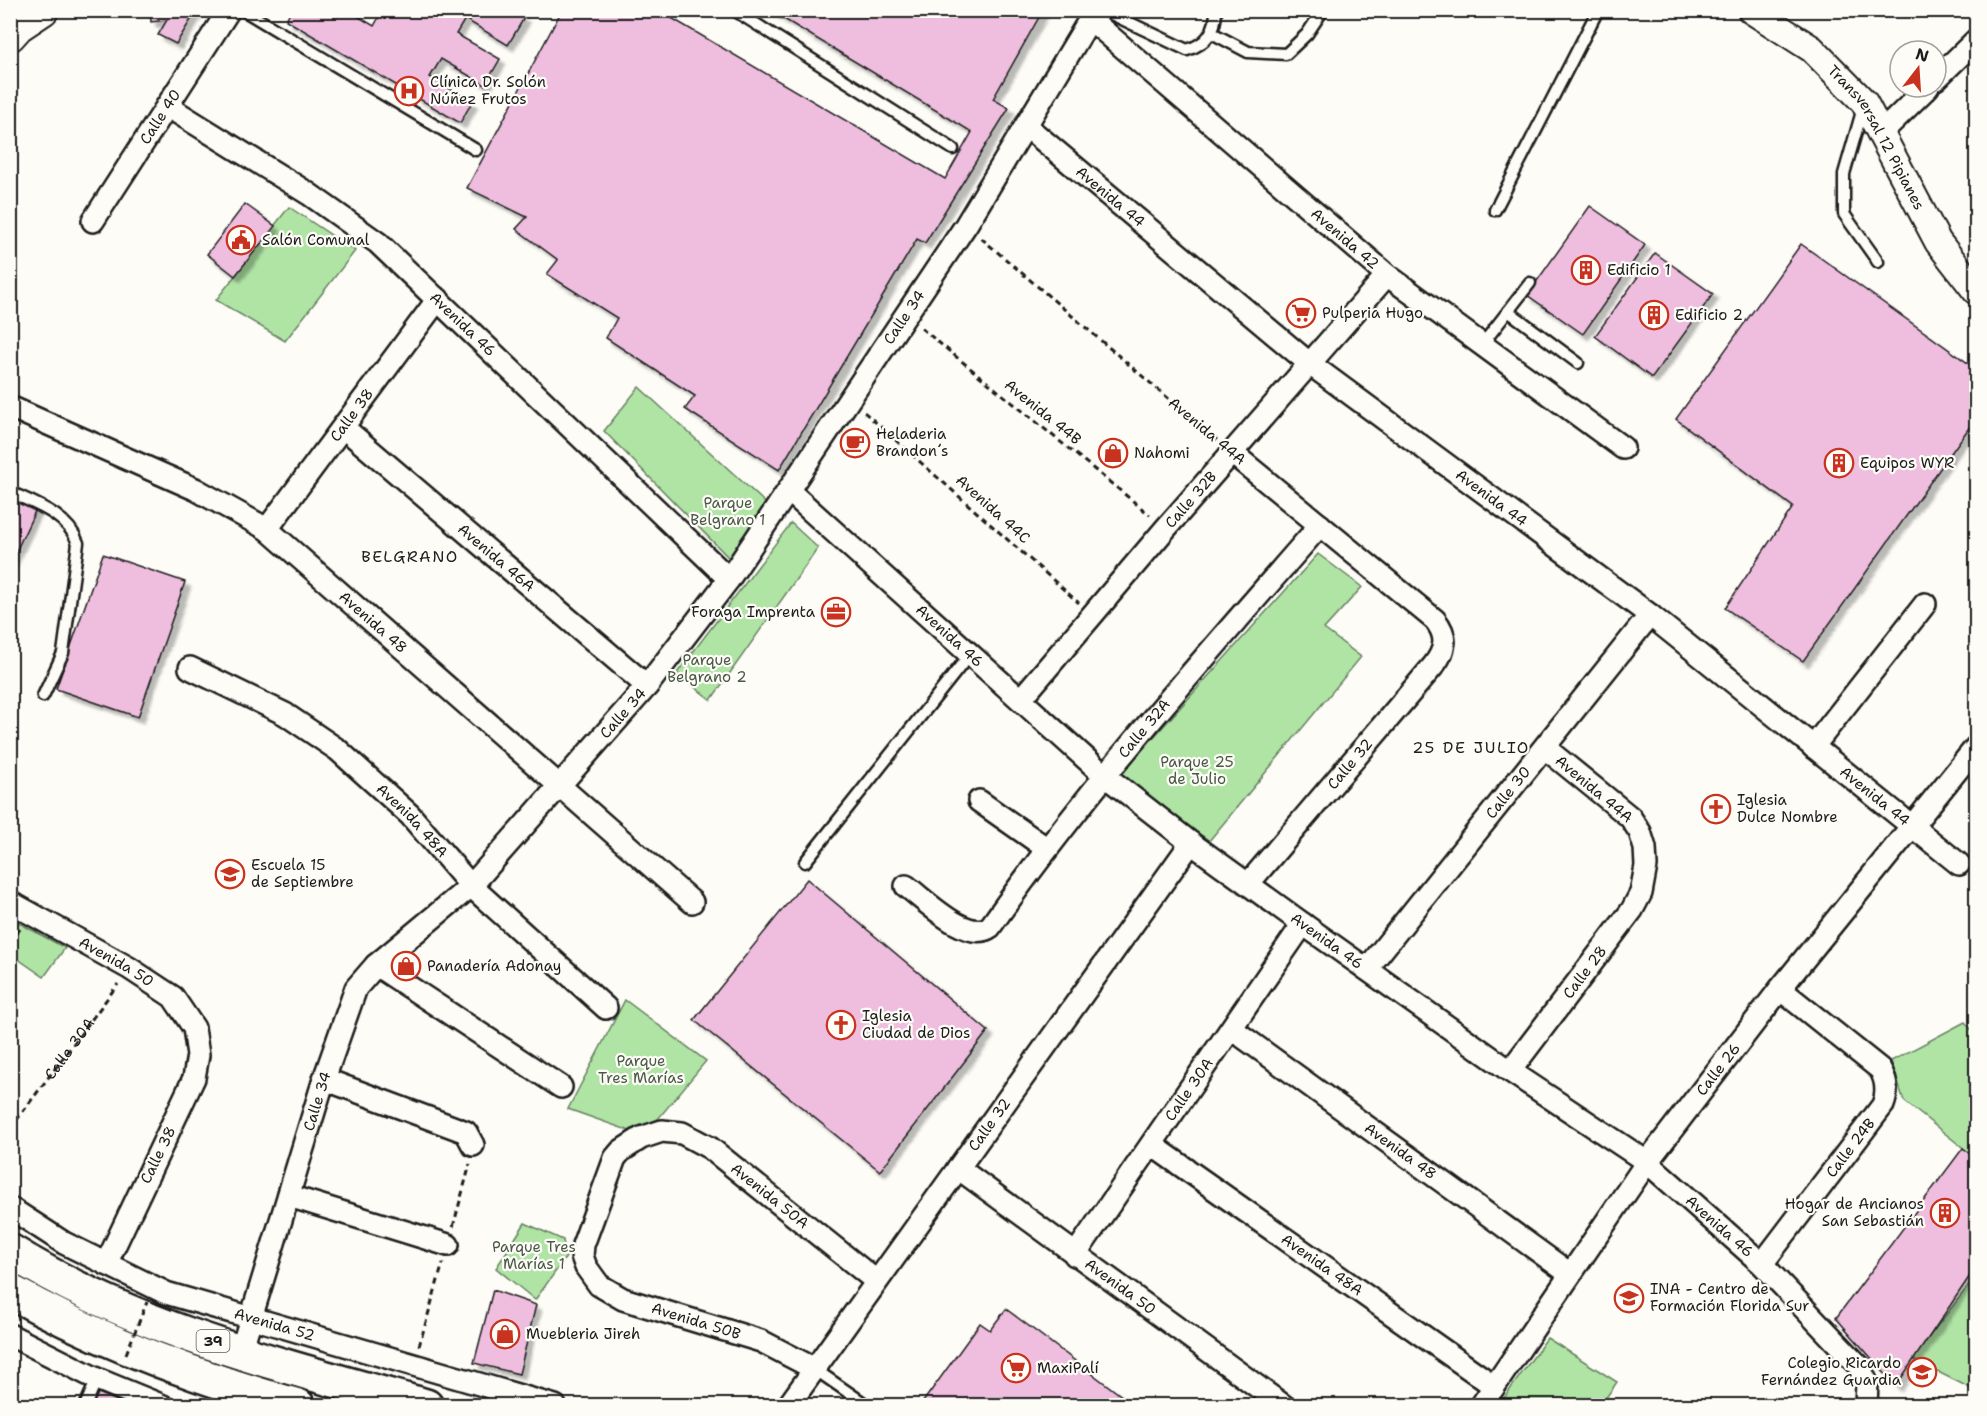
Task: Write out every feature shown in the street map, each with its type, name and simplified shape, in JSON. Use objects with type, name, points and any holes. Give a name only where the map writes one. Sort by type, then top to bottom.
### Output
[{"type":"highway","points":[[10,1245],[24,1260]]},
{"type":"highway","name":"39","points":[[24,1260],[148,1320],[241,1351],[426,1406]]},
{"type":"highway","name":"39","points":[[10,1291],[98,1335],[228,1395],[298,1406]]},
{"type":"main road","points":[[10,36],[19,26],[43,10]]},
{"type":"street","name":"Calle 40","points":[[93,221],[229,10]]},
{"type":"street","name":"Transversal 12 Pipianes","points":[[1751,10],[1812,49],[1864,102],[1882,132],[1938,242],[1977,291]]},
{"type":"street","name":"Calle 34","points":[[241,1351],[324,1079],[354,993],[376,965],[471,886],[647,686],[729,579],[966,225],[1095,13]]},
{"type":"street","name":"Avenida 42","points":[[1095,13],[1387,275],[1623,448]]},
{"type":"street","points":[[1948,68],[1977,40]]},
{"type":"street","points":[[1882,132],[1916,99]]},
{"type":"street","name":"Avenida 46","points":[[167,106],[309,194],[369,236],[438,299],[729,579]]},
{"type":"street","name":"Avenida 44","points":[[1026,126],[1310,364],[1650,615],[1959,864]]},
{"type":"street","name":"Calle 32B","points":[[1021,699],[1166,528],[1387,275]]},
{"type":"street","name":"Calle 38","points":[[267,529],[438,299]]},
{"type":"street","name":"Avenida 48","points":[[10,407],[195,489],[267,529],[692,902]]},
{"type":"street","name":"Avenida 46A","points":[[344,428],[647,686]]},
{"type":"street","name":"Avenida 44A","points":[[1232,453],[1435,620],[1445,640]]},
{"type":"street","name":"Avenida 46","points":[[789,491],[1104,775],[1191,843],[1303,924],[1510,1071],[1647,1162],[1762,1264],[1859,1366],[1867,1383],[1866,1406]]},
{"type":"street","name":"Calle 32A","points":[[906,886],[957,924],[974,932],[990,927],[1046,848],[1104,775],[1320,525]]},
{"type":"street","points":[[1813,747],[1924,604]]},
{"type":"street","name":"Calle 30","points":[[1367,969],[1650,615]]},
{"type":"street","name":"Calle 32","points":[[1248,884],[1434,665],[1442,652],[1445,640]]},
{"type":"street","name":"Avenida 48A","points":[[190,668],[276,708],[338,750],[410,815],[471,886],[606,1008]]},
{"type":"street","name":"Calle 26","points":[[1481,1406],[1647,1162],[1780,989],[1910,826],[1977,747]]},
{"type":"street","name":"Avenida 44A","points":[[1545,748],[1630,817],[1643,840],[1646,866]]},
{"type":"street","points":[[979,801],[1046,848]]},
{"type":"street","name":"Calle 32","points":[[788,1406],[1191,843]]},
{"type":"street","name":"Calle 28","points":[[1510,1071],[1632,910],[1641,894],[1646,866]]},
{"type":"street","name":"Avenida 50","points":[[10,902],[129,968],[173,997],[194,1028],[197,1042]]},
{"type":"street","name":"Calle 30A","points":[[1075,1255],[1303,924]]},
{"type":"street","points":[[376,965],[561,1087]]},
{"type":"street","name":"Calle 24B","points":[[1762,1264],[1883,1105],[1886,1086],[1880,1069],[1780,989]]},
{"type":"street","name":"Avenida 48","points":[[1232,1029],[1570,1274]]},
{"type":"street","name":"Calle 38","points":[[106,1264],[194,1078],[197,1042]]},
{"type":"street","points":[[324,1079],[466,1132],[473,1145]]},
{"type":"street","name":"Avenida 50A","points":[[586,1267],[582,1256],[583,1245],[615,1158],[634,1141],[654,1133],[682,1133],[710,1148],[876,1281]]},
{"type":"street","name":"Avenida 48A","points":[[1152,1145],[1494,1386]]},
{"type":"street","name":"Avenida 50","points":[[958,1168],[1284,1406]]},
{"type":"street","points":[[289,1196],[448,1245]]},
{"type":"street","name":"Avenida 52","points":[[10,1208],[64,1243],[166,1293],[251,1320],[555,1406]]},
{"type":"street","name":"Avenida 50B","points":[[586,1267],[599,1285],[623,1299],[761,1341],[813,1368]]},
{"type":"street","points":[[11,1336],[97,1379],[163,1406]]},
{"type":"lane","points":[[243,10],[476,150]]},
{"type":"lane","points":[[734,10],[953,149]]},
{"type":"lane","points":[[1095,13],[1187,50],[1201,46],[1212,33],[1216,10]]},
{"type":"lane","points":[[1212,33],[1248,52],[1286,54],[1307,34],[1323,10]]},
{"type":"lane","points":[[1495,210],[1598,10]]},
{"type":"lane","points":[[1864,102],[1844,174],[1844,214],[1878,262]]},
{"type":"lane","points":[[1481,346],[1530,283]]},
{"type":"lane","points":[[1508,311],[1578,363]]},
{"type":"lane","points":[[10,492],[56,516],[73,530],[78,543],[63,653],[43,696]]},
{"type":"lane","points":[[806,862],[970,654]]},
{"type":"lane","points":[[813,1368],[868,1406]]},
{"type":"lane","points":[[85,1406],[97,1379]]},
{"type":"path","name":"Avenida 44A","points":[[966,225],[1232,453]]},
{"type":"path","name":"Avenida 44B","points":[[904,315],[1166,528]]},
{"type":"path","name":"Avenida 44C","points":[[850,399],[1092,614]]},
{"type":"path","name":"Calle 30A","points":[[10,1129],[129,968]]},
{"type":"path","points":[[126,1354],[147,1302]]},
{"type":"green space","points":[[289,207],[355,251],[285,341],[216,300]]},
{"type":"green space","name":"Parque Belgrano 1","points":[[639,387],[772,509],[732,561],[604,431]]},
{"type":"green space","name":"Parque Belgrano 2","points":[[791,523],[818,548],[711,700],[677,673]]},
{"type":"green space","name":"Parque 25 de Julio","points":[[1318,554],[1362,587],[1324,629],[1361,657],[1204,847],[1117,778]]},
{"type":"green space","points":[[10,918],[65,948],[44,977],[11,954]]},
{"type":"green space","name":"Parque Tres Marías","points":[[625,1000],[706,1061],[658,1119],[630,1131],[568,1109]]},
{"type":"green space","points":[[1965,1022],[1976,1035],[1976,1158],[1904,1101],[1891,1061]]},
{"type":"green space","name":"Parque Tres Marías 1","points":[[525,1223],[563,1240],[566,1257],[535,1300],[496,1268]]},
{"type":"green space","points":[[1976,1276],[1976,1391],[1912,1359]]},
{"type":"green space","points":[[1547,1338],[1617,1382],[1601,1405],[1499,1405]]},
{"type":"building","points":[[150,10],[197,10],[176,44],[158,35],[167,20],[151,22]]},
{"type":"building","points":[[291,10],[356,10],[354,14],[374,26],[383,10],[511,10],[524,18],[508,45],[465,19],[456,34],[500,59],[485,85],[441,59],[430,77],[472,102],[460,123],[286,20]]},
{"type":"building","points":[[562,10],[658,10],[945,179],[972,132],[769,10],[1043,10],[993,99],[1009,108],[925,243],[917,239],[779,470],[685,409],[695,396],[606,338],[617,318],[547,274],[558,260],[516,229],[527,217],[467,188]]},
{"type":"building","name":"Salón Comunal","points":[[245,204],[275,226],[235,276],[207,254]]},
{"type":"building","name":"Edificio 1","points":[[1590,206],[1645,245],[1583,334],[1527,295]]},
{"type":"building","name":"Equipos WYR","points":[[1801,244],[1976,369],[1976,418],[1803,661],[1725,608],[1793,507],[1676,419]]},
{"type":"building","name":"Edificio 2","points":[[1655,253],[1713,294],[1652,378],[1595,336]]},
{"type":"building","points":[[10,495],[37,507],[10,564]]},
{"type":"building","points":[[103,554],[185,582],[138,717],[56,689]]},
{"type":"building","name":"Iglesia Ciudad de Dios","points":[[807,879],[988,1031],[880,1171],[694,1020]]},
{"type":"building","name":"Hogar de Ancianos San Sebastián","points":[[1963,1148],[1976,1158],[1976,1267],[1896,1386],[1836,1318]]},
{"type":"building","name":"Muebleria Jireh","points":[[493,1290],[536,1305],[519,1374],[474,1363]]},
{"type":"building","name":"MaxiPalí","points":[[1006,1309],[1135,1406],[920,1406],[980,1323],[990,1330]]},
{"type":"building","points":[[96,1392],[129,1406],[91,1406]]},
{"type":"place","name":"Clínica Dr. Solón Núñez Frutos","points":[[409,91]]},
{"type":"place","name":"Salón Comunal","points":[[241,240]]},
{"type":"place","name":"Edificio 1","points":[[1586,270]]},
{"type":"place","name":"Pulperia Hugo","points":[[1301,313]]},
{"type":"place","name":"Edificio 2","points":[[1654,315]]},
{"type":"place","name":"Heladeria Brandon´s","points":[[855,443]]},
{"type":"place","name":"Nahomi","points":[[1113,453]]},
{"type":"place","name":"Equipos WYR","points":[[1839,463]]},
{"type":"place","name":"Foraga Imprenta","points":[[836,612]]},
{"type":"place","name":"Iglesia Dulce Nombre","points":[[1716,809]]},
{"type":"place","name":"Escuela 15 de Septiembre","points":[[230,874]]},
{"type":"place","name":"Panadería Adonay","points":[[406,966]]},
{"type":"place","name":"Iglesia Ciudad de Dios","points":[[841,1025]]},
{"type":"place","name":"Hogar de Ancianos San Sebastián","points":[[1945,1213]]},
{"type":"place","name":"INA - Centro de Formación Florida Sur","points":[[1629,1298]]},
{"type":"place","name":"Muebleria Jireh","points":[[505,1334]]},
{"type":"place","name":"MaxiPalí","points":[[1016,1368]]},
{"type":"place","name":"Colegio Ricardo Fernández Guardia","points":[[1922,1372]]},
{"type":"district","name":"BELGRANO","points":[[410,556]]},
{"type":"district","name":"25 DE JULIO","points":[[1471,747]]}]
